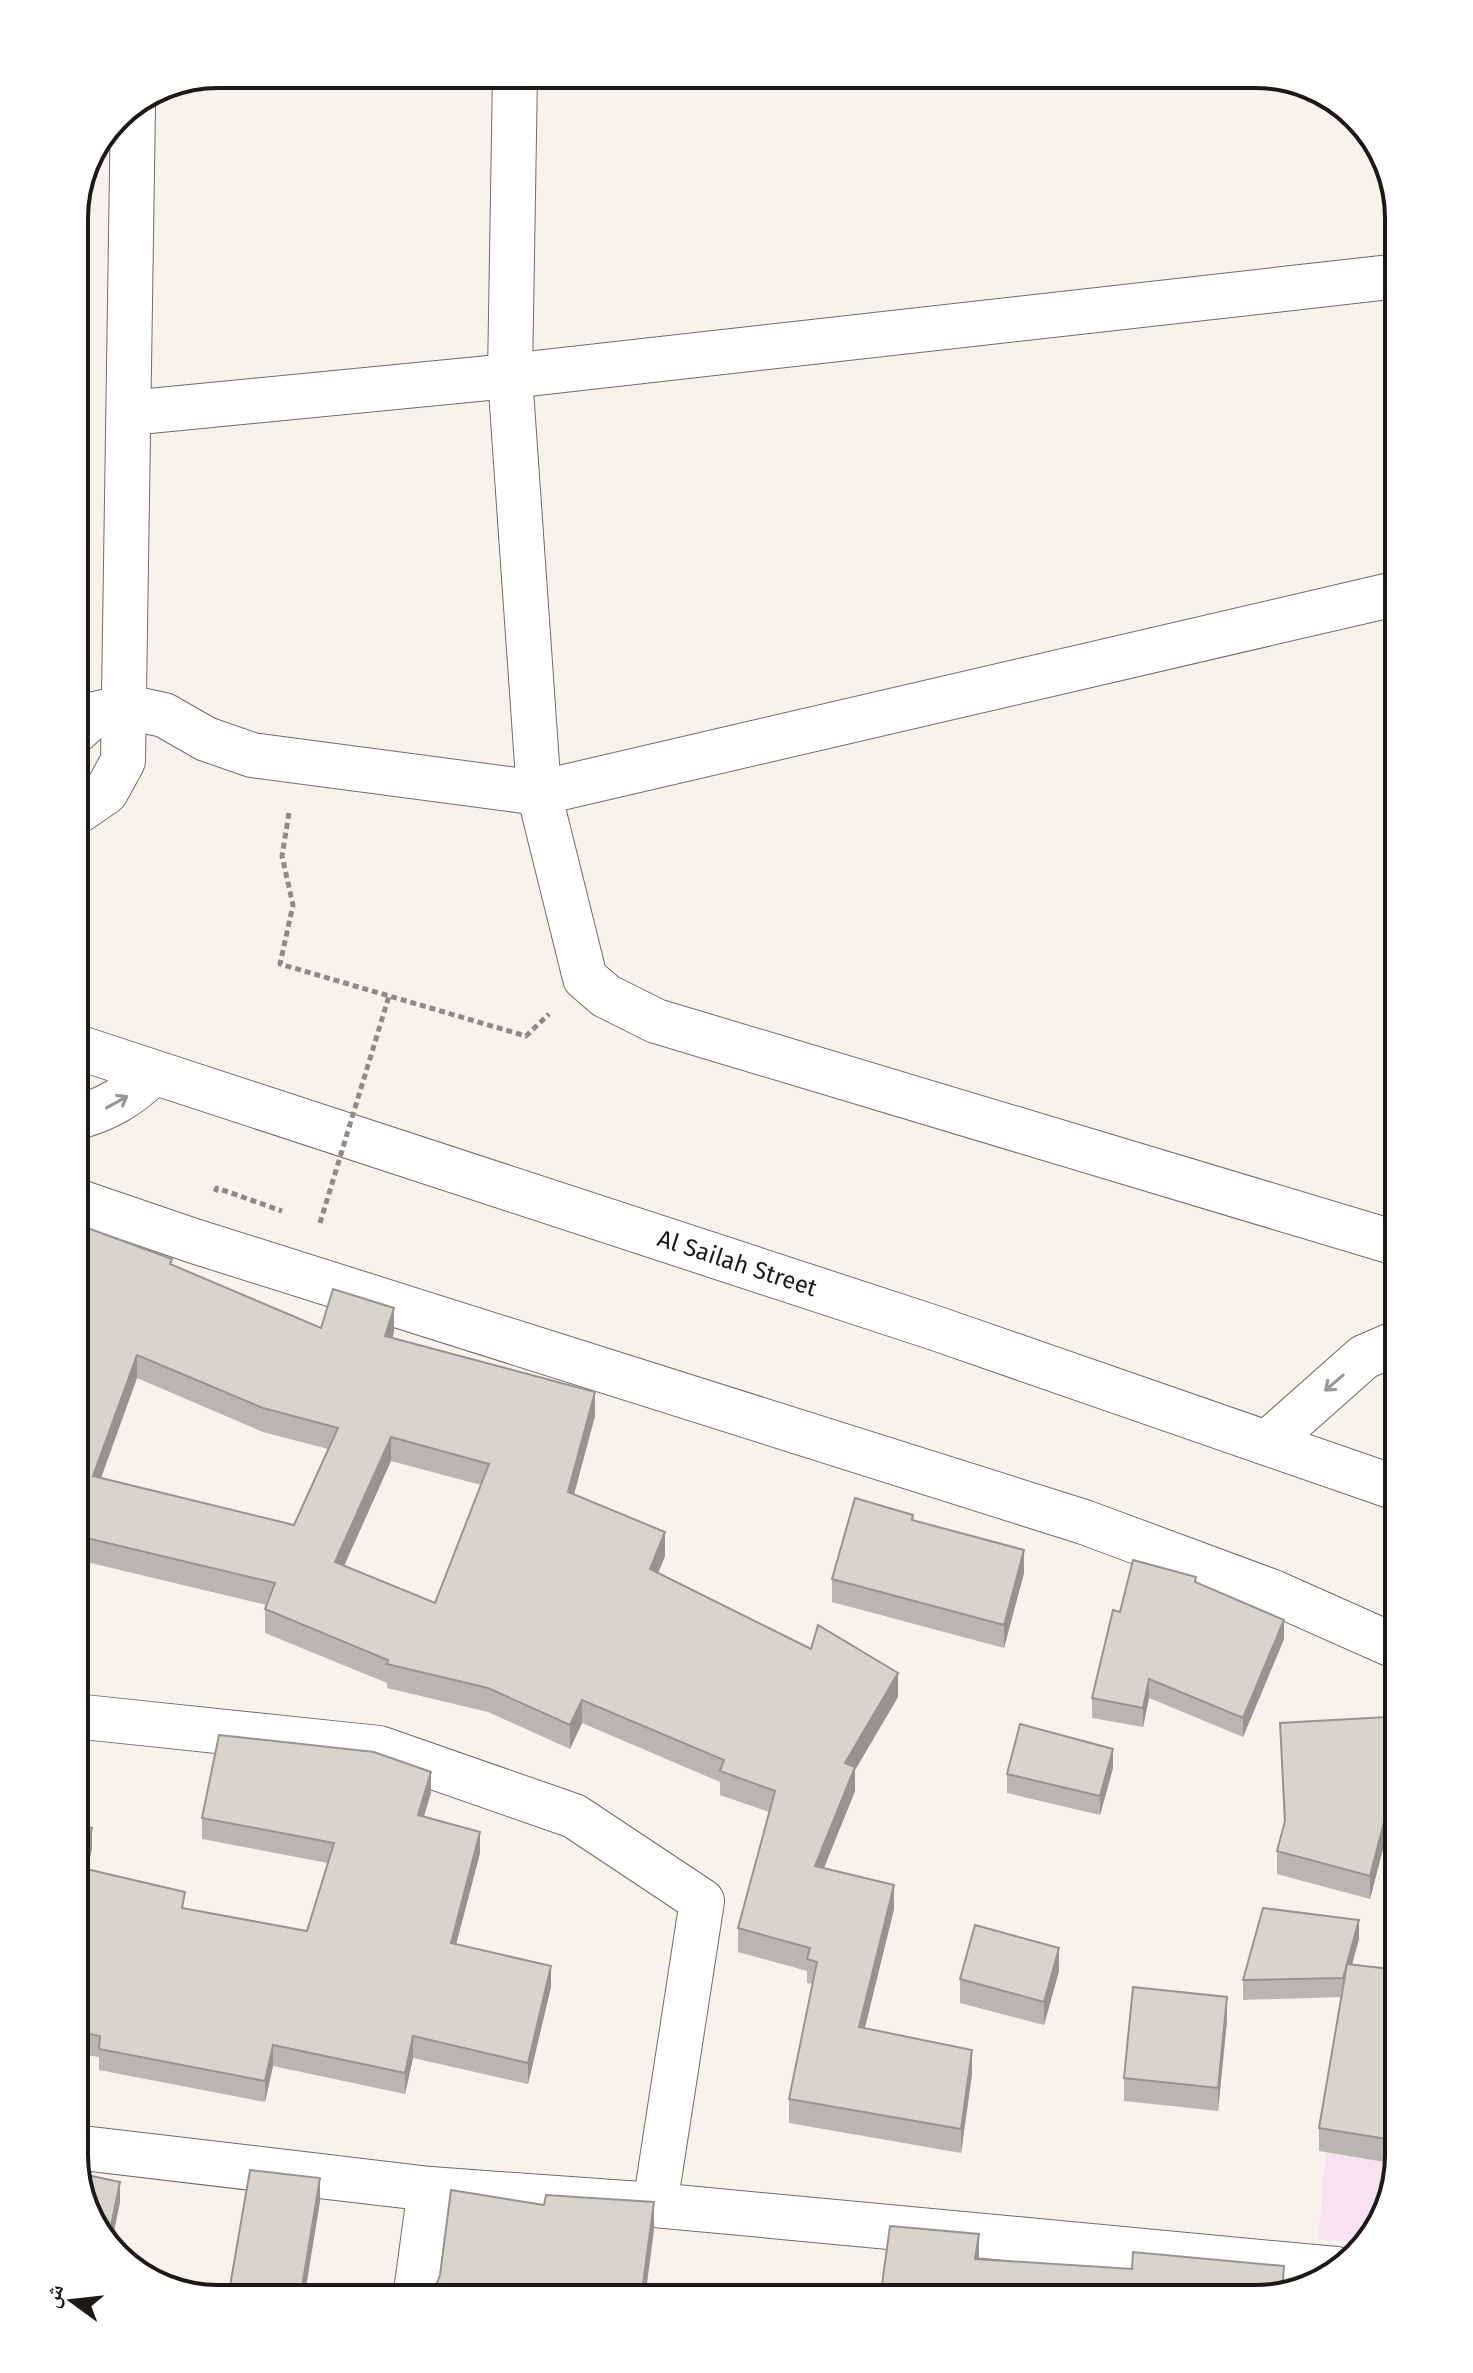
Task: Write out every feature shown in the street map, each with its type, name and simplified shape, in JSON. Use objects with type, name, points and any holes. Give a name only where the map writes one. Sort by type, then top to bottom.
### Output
[{"type":"street","points":[[515,88],[510,376],[539,793],[585,978],[606,996],[630,1010],[1385,1238]]},
{"type":"street","points":[[88,804],[106,792],[123,761],[126,707],[129,413],[115,157],[125,128]]},
{"type":"street","points":[[129,413],[510,376],[1385,278]]},
{"type":"street","points":[[88,720],[95,714],[126,707],[164,715],[206,739],[252,755],[539,793],[1385,596]]},
{"type":"street","name":"Al Sailah Street","points":[[88,1051],[695,1248],[1385,1484]]},
{"type":"street","points":[[88,1115],[119,1101],[153,1073]]},
{"type":"street","points":[[88,1205],[209,1246],[1084,1522],[1273,1592],[1385,1642]]},
{"type":"street","points":[[1267,1443],[1364,1357],[1385,1348]]},
{"type":"street","points":[[88,1717],[379,1748],[574,1816],[702,1901],[655,2205]]},
{"type":"street","points":[[88,2149],[430,2189],[655,2205],[1320,2267]]},
{"type":"street","points":[[417,2285],[430,2189]]},
{"type":"path","points":[[299,761],[282,856],[293,905],[280,964],[526,1036]]},
{"type":"path","points":[[320,1223],[389,996]]},
{"type":"shaded area","points":[[1334,2067],[1385,2137],[1384,2172],[1372,2213],[1353,2241],[1318,2239]]},
{"type":"building","points":[[88,1228],[172,1259],[170,1264],[321,1328],[333,1289],[394,1308],[385,1336],[595,1392],[568,1492],[665,1532],[650,1569],[811,1649],[818,1625],[898,1673],[845,1763],[855,1767],[815,1866],[894,1885],[859,2027],[972,2050],[961,2129],[789,2099],[817,1962],[807,1959],[810,1948],[738,1928],[775,1791],[720,1771],[724,1760],[582,1700],[570,1725],[488,1688],[387,1664],[388,1660],[265,1609],[275,1583],[88,1538]],"holes":[[[137,1355],[263,1408],[338,1428],[294,1525],[93,1476]],[[391,1437],[489,1464],[435,1603],[335,1562]]]},
{"type":"building","points":[[855,1498],[913,1515],[912,1520],[1024,1550],[1004,1625],[832,1579]]},
{"type":"building","points":[[1133,1560],[1196,1577],[1195,1582],[1284,1620],[1243,1718],[1149,1679],[1143,1708],[1092,1698],[1113,1610],[1120,1612]]},
{"type":"building","points":[[1385,1717],[1385,1818],[1370,1876],[1277,1851],[1285,1821],[1280,1723]]},
{"type":"building","points":[[1020,1724],[1113,1749],[1100,1796],[1007,1774]]},
{"type":"building","points":[[219,1735],[374,1752],[431,1772],[418,1815],[480,1832],[451,1943],[551,1966],[528,2063],[413,2036],[405,2073],[273,2045],[265,2081],[99,2049],[100,2036],[88,2034],[88,1869],[185,1892],[182,1908],[307,1931],[334,1843],[202,1818]]},
{"type":"building","points":[[1263,1908],[1359,1920],[1343,1978],[1243,1980]]},
{"type":"building","points":[[975,1925],[1059,1948],[1044,2002],[960,1979]]},
{"type":"building","points":[[1347,1964],[1385,1968],[1385,2139],[1319,2128]]},
{"type":"building","points":[[1133,1987],[1227,1997],[1218,2088],[1124,2078]]},
{"type":"building","points":[[250,2170],[320,2178],[302,2285],[230,2285]]},
{"type":"building","points":[[90,2175],[120,2182],[111,2226],[101,2213]]},
{"type":"building","points":[[451,2190],[544,2205],[546,2195],[654,2202],[643,2285],[436,2285]]},
{"type":"building","points":[[890,2226],[979,2234],[975,2259],[1132,2269],[1133,2252],[1284,2266],[1283,2282],[1255,2285],[882,2285]]}]
